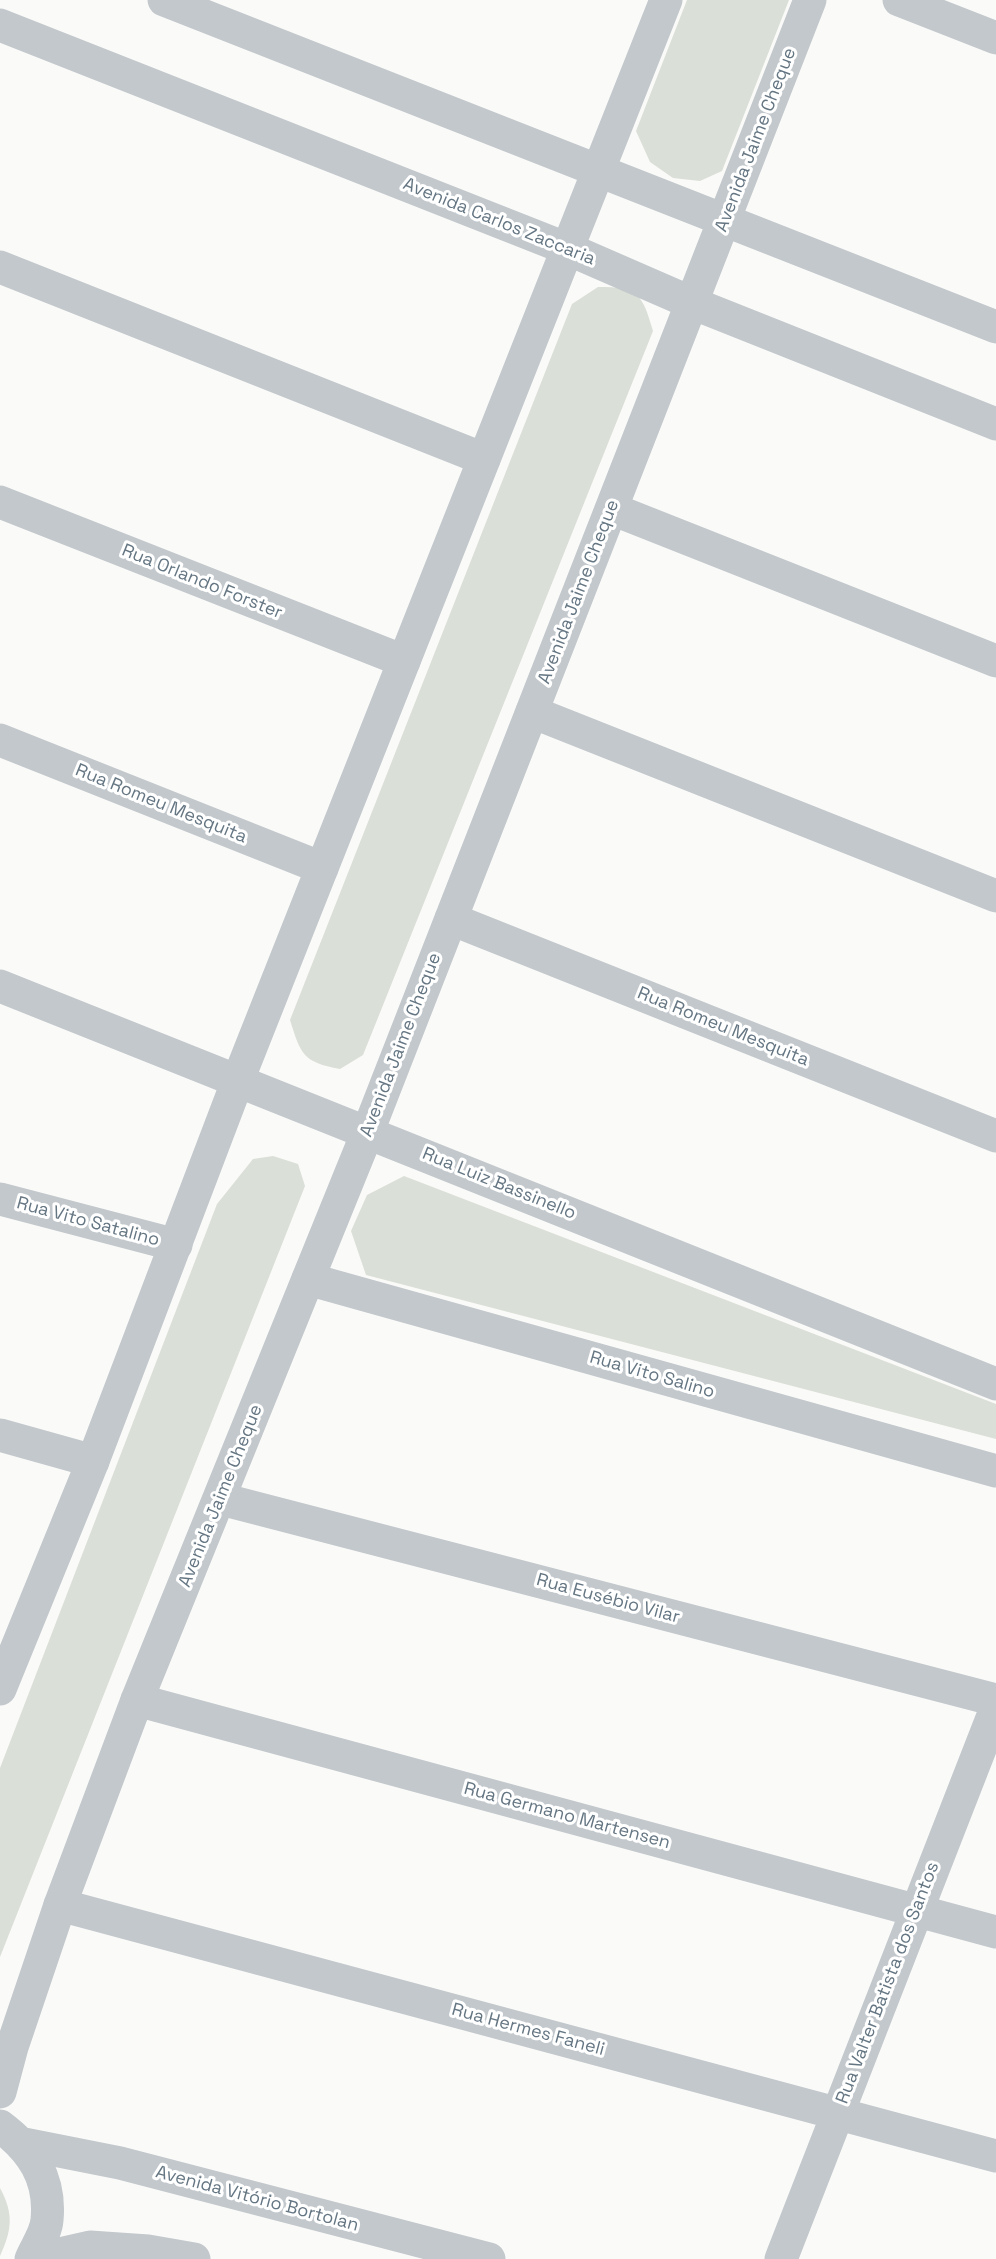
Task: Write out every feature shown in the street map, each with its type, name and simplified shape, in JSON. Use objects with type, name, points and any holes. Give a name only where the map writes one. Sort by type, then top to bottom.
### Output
[{"type":"street","points":[[164,0],[996,327]]},
{"type":"street","points":[[3,1672],[93,1461],[238,1080],[666,0]]},
{"type":"street","name":"Avenida Jaime Cheque","points":[[0,2091],[12,2047],[60,1905],[137,1700],[221,1499],[368,1131],[810,0]]},
{"type":"street","points":[[899,0],[996,38]]},
{"type":"street","name":"Avenida Carlos Zaccaria","points":[[0,25],[568,249],[692,303],[996,424]]},
{"type":"street","points":[[0,267],[484,459]]},
{"type":"street","name":"Rua Orlando Forster","points":[[0,502],[404,662]]},
{"type":"street","points":[[612,509],[996,661]]},
{"type":"street","points":[[532,712],[996,896]]},
{"type":"street","name":"Rua Romeu Mesquita","points":[[0,740],[322,868]]},
{"type":"street","name":"Rua Romeu Mesquita","points":[[451,919],[996,1136]]},
{"type":"street","name":"Rua Luiz Bassinello","points":[[0,986],[368,1131],[996,1384]]},
{"type":"street","name":"Rua Vito Satalino","points":[[0,1199],[176,1245]]},
{"type":"street","name":"Rua Vito Salino","points":[[308,1279],[996,1471]]},
{"type":"street","points":[[0,1435],[93,1461]]},
{"type":"street","name":"Rua Eusébio Vilar","points":[[221,1499],[996,1700]]},
{"type":"street","name":"Rua Germano Martensen","points":[[137,1700],[996,1932]]},
{"type":"street","name":"Rua Valter Batista dos Santos","points":[[781,2259],[996,1708]]},
{"type":"street","name":"Rua Hermes Faneli","points":[[60,1905],[996,2156]]},
{"type":"street","points":[[12,2135],[44,2180],[47,2222],[31,2259]]},
{"type":"street","name":"Avenida Vitório Bortolan","points":[[12,2135],[489,2259]]},
{"type":"street","points":[[37,2259],[90,2247],[147,2251],[194,2259]]},
{"type":"shaded area","points":[[687,0],[789,0],[722,171],[700,181],[673,178],[650,162],[636,131]]},
{"type":"shaded area","points":[[598,287],[622,289],[636,295],[645,308],[653,331],[363,1055],[340,1069],[318,1063],[311,1060],[301,1049],[290,1020],[572,304]]},
{"type":"shaded area","points":[[273,1156],[298,1164],[305,1186],[0,1957],[0,1768],[217,1204],[253,1159]]},
{"type":"shaded area","points":[[404,1176],[996,1404],[996,1439],[366,1275],[351,1231],[367,1195]]},
{"type":"shaded area","points":[[0,2188],[8,2206],[10,2222],[0,2256]]}]
